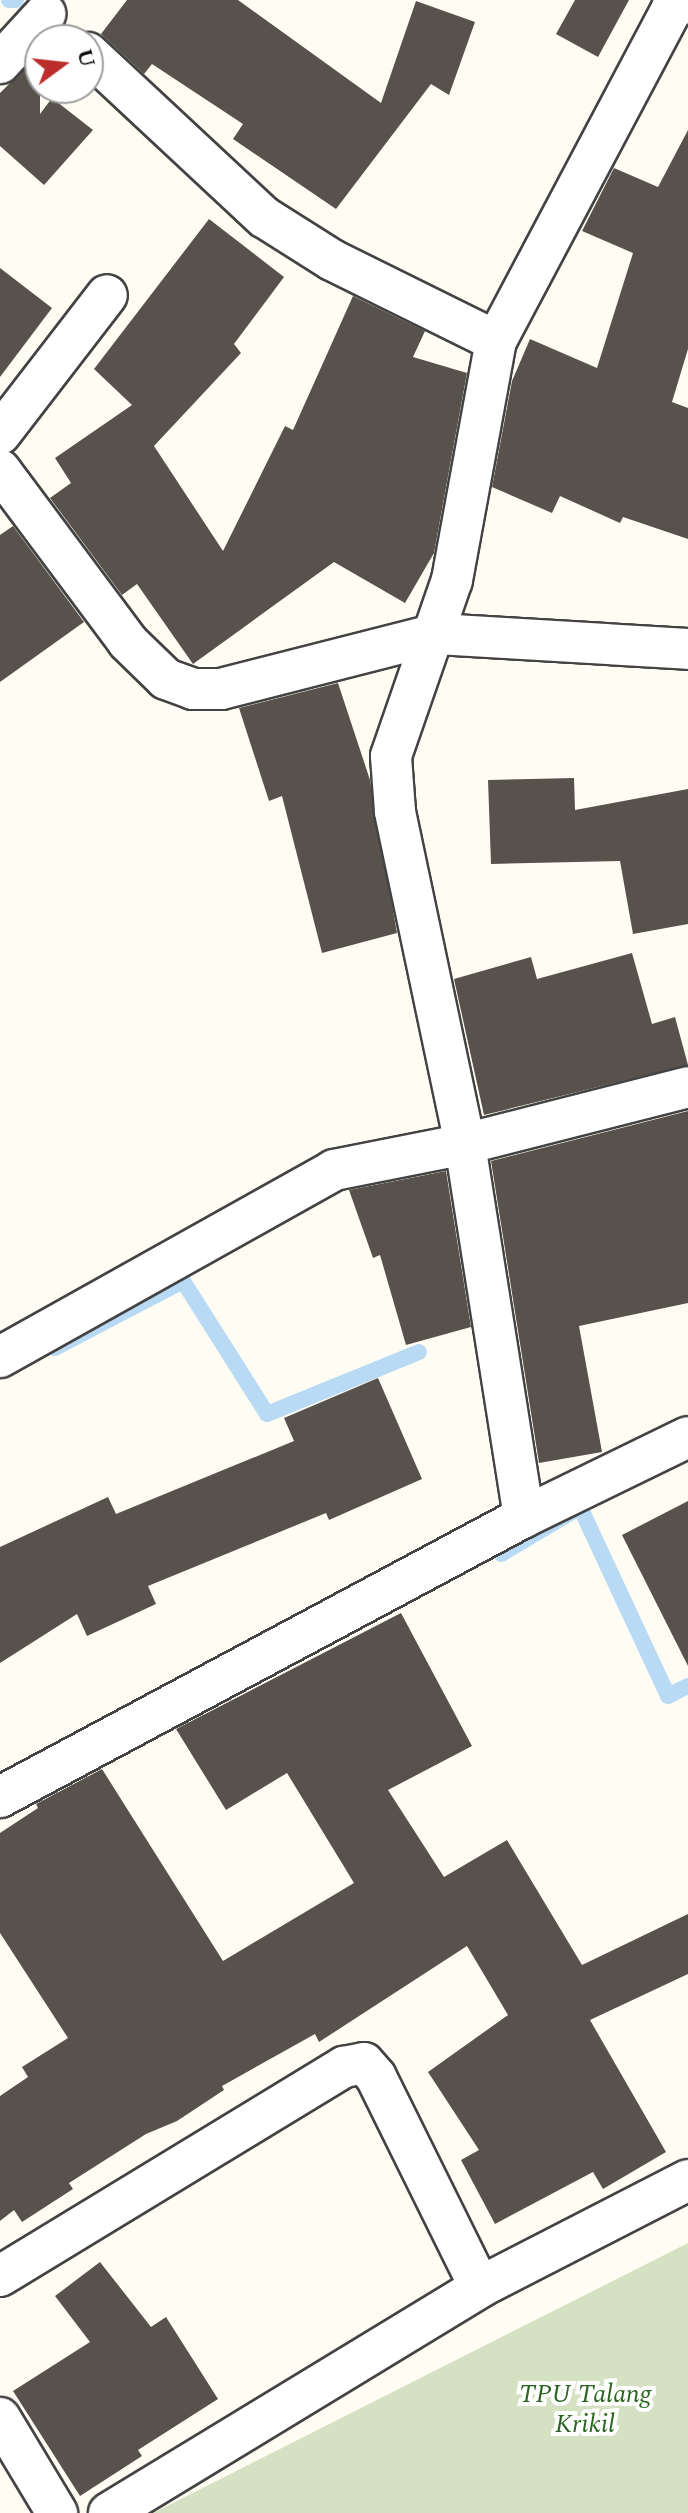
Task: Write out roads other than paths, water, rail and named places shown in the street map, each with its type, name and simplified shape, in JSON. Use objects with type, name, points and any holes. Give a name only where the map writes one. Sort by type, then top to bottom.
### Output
[{"type":"street","points":[[524,1517],[465,1144],[395,811],[391,756],[437,634],[496,341],[672,8],[688,2]]},
{"type":"street","points":[[0,63],[45,14]]},
{"type":"street","points":[[104,68],[264,217],[332,260],[496,341]]},
{"type":"street","points":[[0,434],[107,295]]},
{"type":"street","points":[[0,470],[128,642],[166,679],[193,689],[221,689],[437,634],[688,649]]},
{"type":"street","points":[[0,1357],[143,1280],[309,1182],[360,1163],[465,1144],[688,1087]]},
{"type":"street","points":[[0,1797],[524,1517],[688,1437]]},
{"type":"street","points":[[0,2276],[344,2067],[364,2063],[376,2077],[480,2287]]},
{"type":"street","points":[[109,2513],[480,2287],[688,2180]]},
{"type":"street","points":[[0,2418],[57,2513]]},
{"type":"waterway","points":[[9,0],[16,0]]},
{"type":"waterway","points":[[55,1348],[183,1281],[267,1414],[419,1352]]},
{"type":"waterway","points":[[501,1554],[580,1507],[668,1696],[688,1686]]},
{"type":"park label","name":"TPU Talang Krikil","points":[[585,2410]]}]
